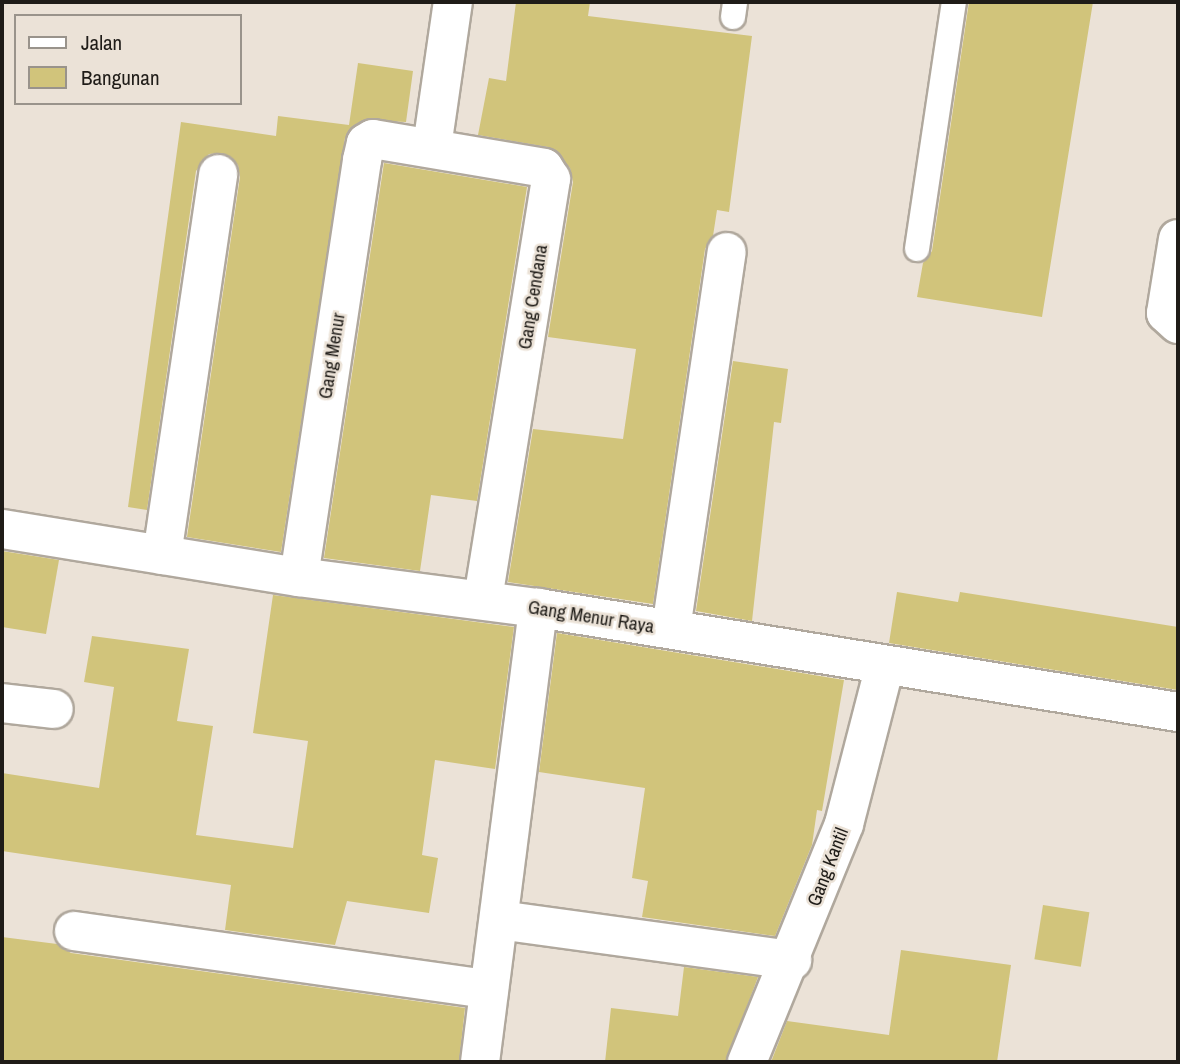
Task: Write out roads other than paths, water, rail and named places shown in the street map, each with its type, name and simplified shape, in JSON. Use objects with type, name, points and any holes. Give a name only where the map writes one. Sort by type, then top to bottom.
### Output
[{"type":"street","points":[[432,147],[453,2]]},
{"type":"street","name":"Gang Cendana","points":[[373,139],[544,168],[551,179],[483,600]]},
{"type":"street","name":"Gang Menur","points":[[299,577],[362,160],[366,143],[373,139]]},
{"type":"street","points":[[162,555],[218,174]]},
{"type":"street","points":[[1178,239],[1166,313],[1178,324]]},
{"type":"street","points":[[671,629],[727,252]]},
{"type":"street","name":"Gang Menur Raya","points":[[2,529],[299,577],[538,608],[1178,712]]},
{"type":"street","points":[[480,1062],[538,608]]},
{"type":"street","name":"Gang Kantil","points":[[747,1062],[792,960],[844,824],[866,753],[885,665]]},
{"type":"street","points":[[2,703],[54,709]]},
{"type":"street","points":[[499,920],[792,960]]},
{"type":"street","points":[[74,931],[489,989]]},
{"type":"lane","points":[[918,249],[954,2]]}]
